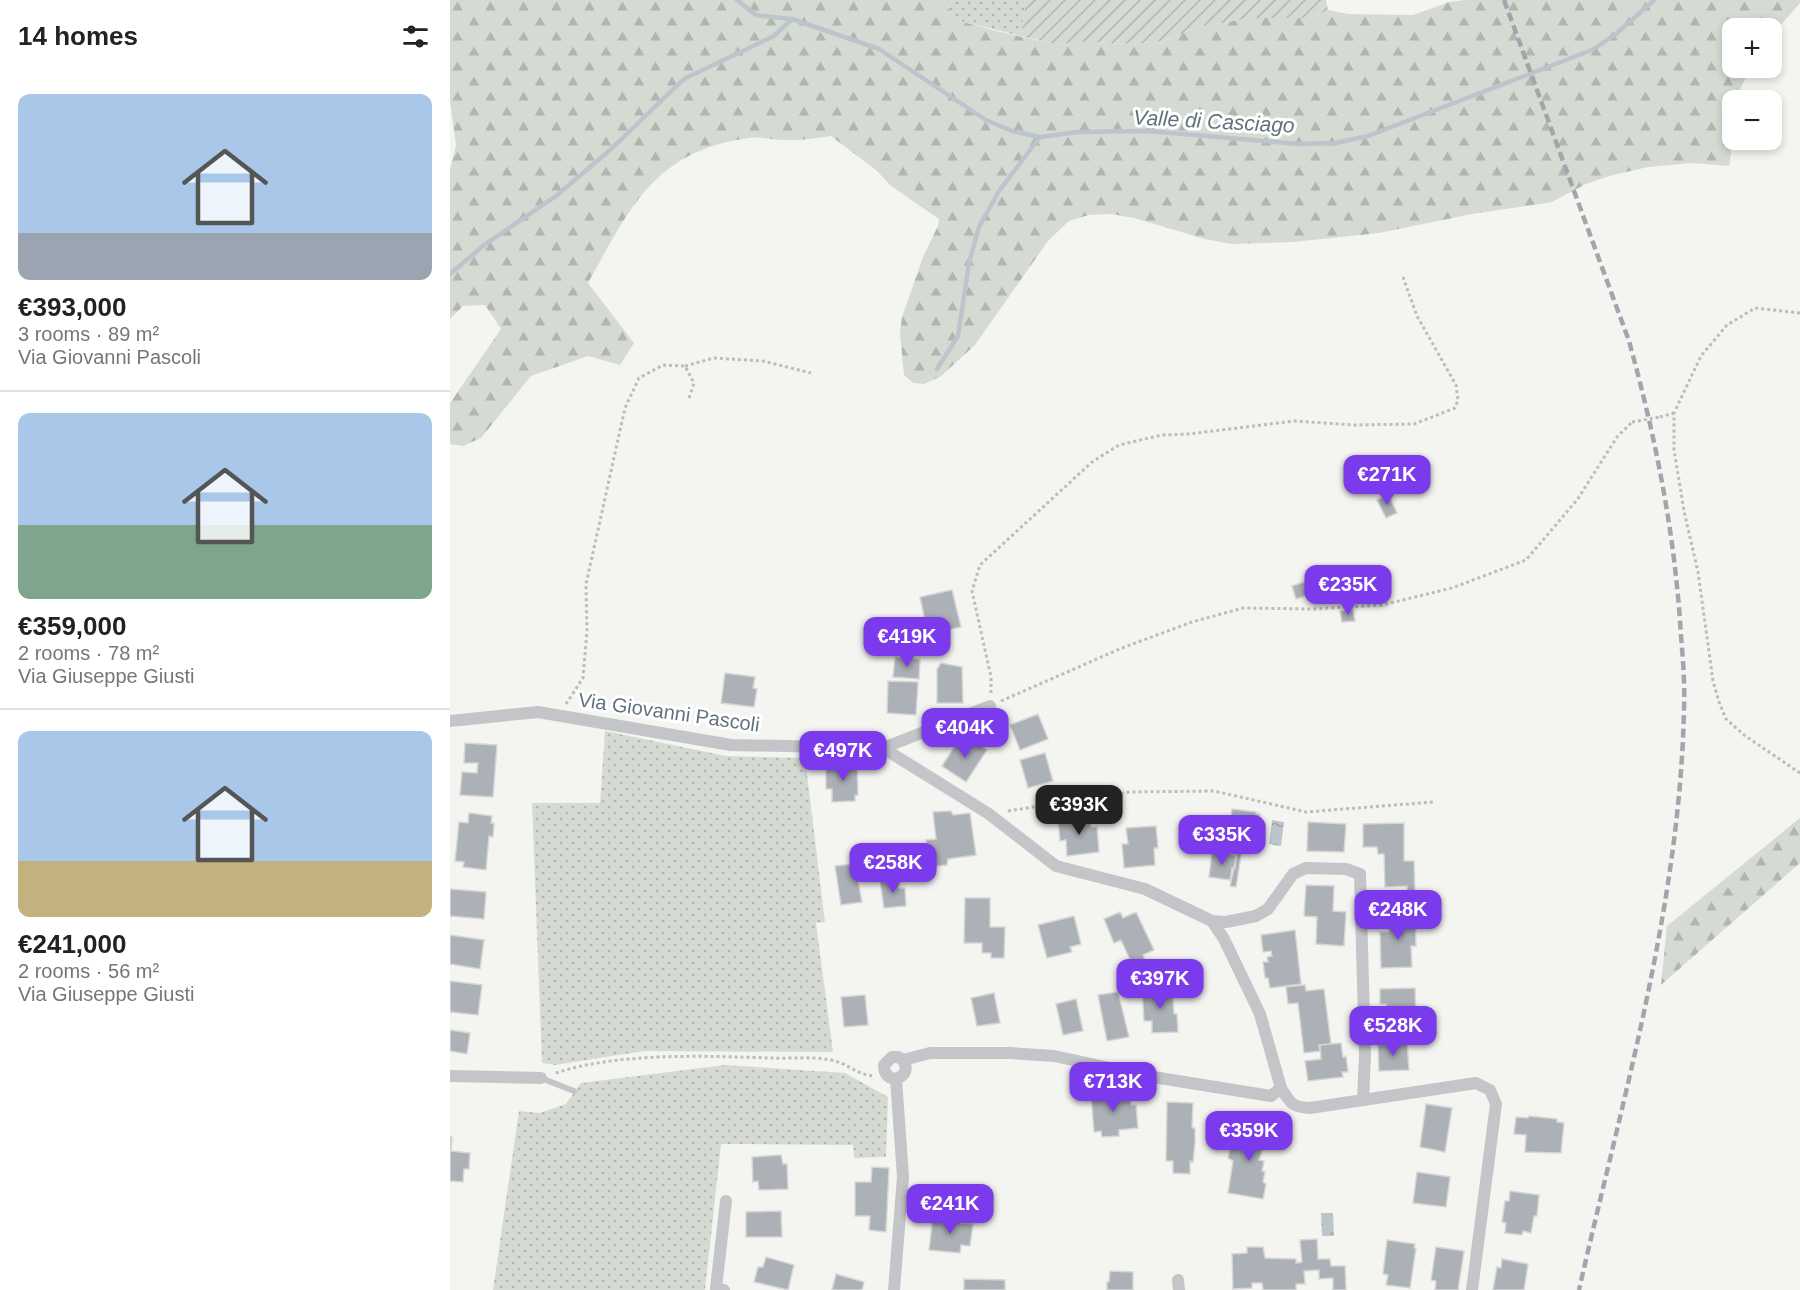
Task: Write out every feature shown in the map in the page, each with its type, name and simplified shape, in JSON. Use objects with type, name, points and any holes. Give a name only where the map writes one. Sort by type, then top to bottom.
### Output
[{"type":"street","name":"Via Giovanni Pascoli","points":[[450,721],[538,712],[731,745],[883,748],[990,706]]},
{"type":"street","points":[[883,748],[989,814],[1056,866],[1145,890],[1212,921],[1226,922],[1256,916],[1268,909],[1293,874],[1306,868],[1346,869],[1360,874],[1365,1056],[1363,1100]]},
{"type":"street","points":[[1212,921],[1224,939],[1260,1014],[1281,1088],[1289,1102],[1297,1107],[1310,1108],[1476,1083],[1490,1090],[1496,1104],[1472,1290]]},
{"type":"street","points":[[903,1060],[930,1053],[1010,1053],[1054,1056],[1147,1076],[1271,1096],[1281,1088]]},
{"type":"street","points":[[892,1078],[902,1077],[906,1071],[906,1065],[898,1057],[887,1060],[884,1065],[884,1071],[892,1078],[903,1177],[894,1290]]},
{"type":"street","points":[[450,1076],[541,1078]]},
{"type":"street","points":[[724,1290],[716,1288],[726,1201]]},
{"type":"lane","points":[[541,1078],[574,1091]]},
{"type":"path","points":[[1402,277],[1417,315],[1456,385],[1458,400],[1455,408],[1414,424],[1354,425],[1294,421],[1189,434],[1162,435],[1119,445],[1092,462],[980,565],[972,591],[991,677],[990,706],[1122,648],[1192,622],[1243,608],[1313,609],[1382,605],[1452,588],[1526,560],[1577,500],[1617,437],[1632,422],[1674,413]]},
{"type":"path","points":[[1800,313],[1755,308],[1727,325],[1701,356],[1674,413],[1674,450],[1682,501],[1698,572],[1713,681],[1719,702],[1726,718],[1744,735],[1800,772]]},
{"type":"path","points":[[564,706],[583,678],[587,631],[586,584],[625,408],[639,378],[663,365],[685,366],[714,358],[763,361],[811,373]]},
{"type":"path","points":[[685,366],[694,383],[688,401]]},
{"type":"path","points":[[989,814],[1130,792],[1214,791],[1306,812],[1433,802]]},
{"type":"path","points":[[541,1078],[578,1065],[647,1058],[738,1057],[832,1060],[863,1075],[892,1078]]},
{"type":"green space","points":[[450,0],[944,0],[956,20],[996,31],[1055,44],[1090,42],[1132,44],[1164,41],[1197,27],[1251,18],[1310,18],[1328,10],[1348,14],[1413,15],[1449,2],[1465,0],[1800,0],[1800,3],[1782,24],[1782,18],[1722,18],[1722,78],[1746,78],[1740,90],[1722,90],[1722,150],[1731,150],[1729,166],[1692,163],[1648,167],[1586,184],[1552,202],[1472,214],[1379,233],[1293,242],[1231,244],[1205,239],[1134,218],[1111,214],[1089,215],[1069,221],[1048,241],[975,345],[940,377],[924,384],[913,383],[904,375],[900,333],[902,317],[939,219],[891,186],[877,171],[831,136],[791,140],[754,138],[717,145],[690,156],[667,170],[649,187],[632,208],[588,283],[634,343],[620,365],[588,356],[531,376],[481,438],[463,446],[450,444],[450,403],[501,329],[485,305],[463,306],[450,319],[450,169],[456,145],[450,101]]},
{"type":"green space","points":[[944,0],[1026,0],[1021,36],[956,20]]},
{"type":"green space","points":[[1026,0],[1326,0],[1328,10],[1310,18],[1251,18],[1197,27],[1164,41],[1132,44],[1090,42],[1055,44],[1021,36]]},
{"type":"green space","points":[[605,731],[726,756],[805,758],[825,922],[816,923],[833,1052],[644,1051],[555,1065],[542,1063],[532,803],[600,803]]},
{"type":"green space","points":[[1800,818],[1800,863],[1661,985],[1667,926]]},
{"type":"green space","points":[[725,1065],[845,1073],[888,1097],[886,1157],[854,1158],[853,1145],[721,1144],[705,1290],[493,1290],[519,1111],[540,1113],[566,1104],[581,1083]]},
{"type":"water","points":[[1272,820],[1284,822],[1281,846],[1269,844]]},
{"type":"water","points":[[1321,1213],[1333,1213],[1334,1236],[1322,1236]]},
{"type":"building","points":[[1388,494],[1397,513],[1386,518],[1377,500]]},
{"type":"building","points":[[1307,581],[1311,594],[1296,599],[1292,586]]},
{"type":"building","points":[[952,590],[961,627],[928,634],[920,597]]},
{"type":"building","points":[[1353,609],[1355,621],[1342,622],[1340,611]]},
{"type":"building","points":[[895,657],[920,659],[919,679],[893,677]]},
{"type":"building","points":[[941,663],[962,667],[963,703],[937,703],[937,669]]},
{"type":"building","points":[[725,673],[755,677],[753,688],[757,689],[754,707],[721,703]]},
{"type":"building","points":[[888,681],[918,682],[916,715],[887,713]]},
{"type":"building","points":[[1038,714],[1048,739],[1020,750],[1010,725]]},
{"type":"building","points":[[970,738],[987,750],[966,782],[942,766],[958,741],[965,746]]},
{"type":"building","points":[[465,743],[497,745],[493,797],[460,795],[462,772],[477,773],[478,763],[464,763]]},
{"type":"building","points":[[1045,753],[1053,781],[1028,788],[1020,760]]},
{"type":"building","points":[[857,763],[858,795],[855,795],[855,801],[832,802],[832,789],[826,789],[826,766]]},
{"type":"building","points":[[1232,809],[1260,814],[1257,843],[1251,842],[1252,835],[1229,833]]},
{"type":"building","points":[[951,811],[953,815],[970,813],[976,855],[948,859],[947,865],[929,867],[926,840],[936,839],[933,812]]},
{"type":"building","points":[[469,813],[492,816],[493,837],[489,836],[486,870],[463,867],[464,862],[455,861],[459,822],[468,823]]},
{"type":"building","points":[[1090,816],[1091,827],[1097,827],[1099,852],[1067,856],[1066,840],[1060,841],[1058,819]]},
{"type":"building","points":[[1308,822],[1346,824],[1344,852],[1307,851]]},
{"type":"building","points":[[1404,823],[1404,861],[1414,861],[1415,892],[1407,892],[1407,886],[1385,887],[1384,854],[1378,854],[1377,847],[1363,847],[1363,824]]},
{"type":"building","points":[[1156,826],[1158,848],[1154,848],[1155,865],[1124,868],[1122,844],[1128,844],[1126,828]]},
{"type":"building","points":[[1227,834],[1244,837],[1236,887],[1230,886],[1237,854],[1224,852]]},
{"type":"building","points":[[1212,852],[1236,855],[1235,868],[1232,868],[1230,880],[1209,877]]},
{"type":"building","points":[[855,864],[862,902],[841,905],[835,866]]},
{"type":"building","points":[[897,878],[899,888],[905,888],[906,906],[884,908],[880,881]]},
{"type":"building","points":[[1306,885],[1334,886],[1333,911],[1346,912],[1344,946],[1316,944],[1317,917],[1304,916]]},
{"type":"building","points":[[450,889],[486,892],[484,919],[450,916]]},
{"type":"building","points":[[965,898],[990,898],[990,927],[1005,927],[1004,958],[991,958],[991,953],[982,953],[982,943],[964,943]]},
{"type":"building","points":[[1120,912],[1123,918],[1136,912],[1154,950],[1143,955],[1145,960],[1133,966],[1121,940],[1114,943],[1104,919]]},
{"type":"building","points":[[1415,912],[1416,946],[1411,946],[1412,967],[1381,968],[1380,932],[1389,932],[1388,913]]},
{"type":"building","points":[[1074,916],[1081,944],[1070,947],[1072,952],[1047,958],[1038,925]]},
{"type":"building","points":[[1295,930],[1301,984],[1270,988],[1268,978],[1265,978],[1263,962],[1268,962],[1267,957],[1272,956],[1271,951],[1263,952],[1261,935]]},
{"type":"building","points":[[450,935],[484,940],[480,969],[450,964]]},
{"type":"building","points":[[450,981],[482,985],[478,1015],[450,1012]]},
{"type":"building","points":[[1305,985],[1306,991],[1324,989],[1331,1044],[1319,1045],[1320,1051],[1304,1053],[1298,1003],[1288,1004],[1286,987]]},
{"type":"building","points":[[1172,987],[1178,1032],[1152,1033],[1152,1021],[1144,1021],[1142,989]]},
{"type":"building","points":[[1415,988],[1416,1018],[1387,1019],[1386,1004],[1380,1004],[1380,989]]},
{"type":"building","points":[[1118,992],[1129,1037],[1107,1041],[1098,995]]},
{"type":"building","points":[[994,993],[1000,1023],[977,1026],[971,998]]},
{"type":"building","points":[[865,995],[868,1025],[844,1027],[841,997]]},
{"type":"building","points":[[1076,999],[1083,1031],[1063,1035],[1056,1004]]},
{"type":"building","points":[[450,1030],[470,1033],[467,1054],[450,1051]]},
{"type":"building","points":[[1341,1043],[1343,1057],[1346,1056],[1348,1072],[1342,1072],[1343,1077],[1308,1081],[1305,1061],[1321,1059],[1320,1045]]},
{"type":"building","points":[[1407,1043],[1409,1070],[1379,1071],[1378,1045]]},
{"type":"building","points":[[1130,1090],[1131,1105],[1136,1105],[1138,1128],[1119,1130],[1119,1136],[1102,1137],[1101,1131],[1094,1132],[1091,1094]]},
{"type":"building","points":[[1167,1102],[1193,1103],[1192,1128],[1195,1128],[1195,1143],[1193,1162],[1190,1161],[1190,1174],[1173,1173],[1173,1161],[1166,1161]]},
{"type":"building","points":[[1426,1104],[1452,1108],[1445,1152],[1420,1147]]},
{"type":"building","points":[[1529,1116],[1557,1119],[1557,1122],[1564,1123],[1561,1153],[1525,1152],[1526,1135],[1514,1134],[1516,1117],[1528,1118]]},
{"type":"building","points":[[1243,1123],[1272,1129],[1268,1144],[1265,1142],[1259,1160],[1264,1161],[1262,1171],[1265,1172],[1263,1182],[1266,1184],[1263,1199],[1228,1193],[1233,1161],[1228,1158],[1233,1136],[1240,1138]]},
{"type":"building","points":[[450,1137],[452,1137],[451,1151],[470,1153],[469,1169],[464,1169],[463,1182],[450,1181]]},
{"type":"building","points":[[781,1155],[783,1164],[787,1164],[788,1189],[759,1190],[758,1181],[753,1182],[752,1157]]},
{"type":"building","points":[[872,1167],[889,1168],[886,1232],[869,1230],[870,1216],[855,1216],[855,1182],[871,1182]]},
{"type":"building","points":[[1417,1172],[1450,1177],[1446,1207],[1413,1203]]},
{"type":"building","points":[[1510,1191],[1539,1195],[1537,1216],[1534,1216],[1531,1233],[1523,1231],[1522,1235],[1505,1233],[1506,1223],[1502,1222],[1505,1201],[1509,1201]]},
{"type":"building","points":[[781,1211],[782,1237],[746,1237],[746,1212]]},
{"type":"building","points":[[933,1216],[961,1219],[961,1223],[973,1224],[970,1246],[961,1245],[960,1253],[929,1250]]},
{"type":"building","points":[[1317,1239],[1318,1259],[1330,1259],[1331,1266],[1345,1266],[1346,1290],[1333,1290],[1333,1278],[1319,1279],[1319,1270],[1304,1271],[1305,1284],[1296,1284],[1296,1290],[1263,1290],[1262,1283],[1252,1283],[1252,1288],[1233,1289],[1232,1254],[1247,1253],[1247,1247],[1263,1247],[1265,1258],[1296,1259],[1296,1263],[1302,1262],[1300,1240]]},
{"type":"building","points":[[1387,1240],[1415,1244],[1410,1288],[1386,1285],[1388,1275],[1383,1274]]},
{"type":"building","points":[[1436,1247],[1464,1251],[1458,1290],[1435,1290],[1436,1281],[1431,1280]]},
{"type":"building","points":[[766,1257],[794,1265],[788,1290],[754,1282],[758,1267],[763,1267]]},
{"type":"building","points":[[1502,1259],[1528,1264],[1524,1290],[1493,1290],[1497,1267],[1501,1268]]},
{"type":"building","points":[[1110,1271],[1133,1272],[1133,1290],[1107,1290]]},
{"type":"building","points":[[836,1274],[864,1282],[862,1290],[832,1290]]},
{"type":"building","points":[[964,1279],[1005,1280],[1005,1290],[964,1290]]},
{"type":"waterway","name":"Valle di Casciago","points":[[737,0],[756,15],[792,19],[879,49],[986,120],[1012,131],[1040,137],[1078,132],[1148,131],[1298,144],[1336,143],[1368,136],[1592,50],[1616,34],[1654,0]]},
{"type":"waterway","points":[[450,274],[484,245],[556,196],[610,150],[684,79],[774,36],[792,19]]},
{"type":"waterway","points":[[937,369],[958,336],[969,263],[979,227],[999,191],[1040,137]]},
{"type":"railway","points":[[1504,0],[1629,341],[1648,414],[1663,487],[1674,561],[1684,672],[1680,782],[1672,856],[1660,929],[1630,1074],[1579,1290]]}]
